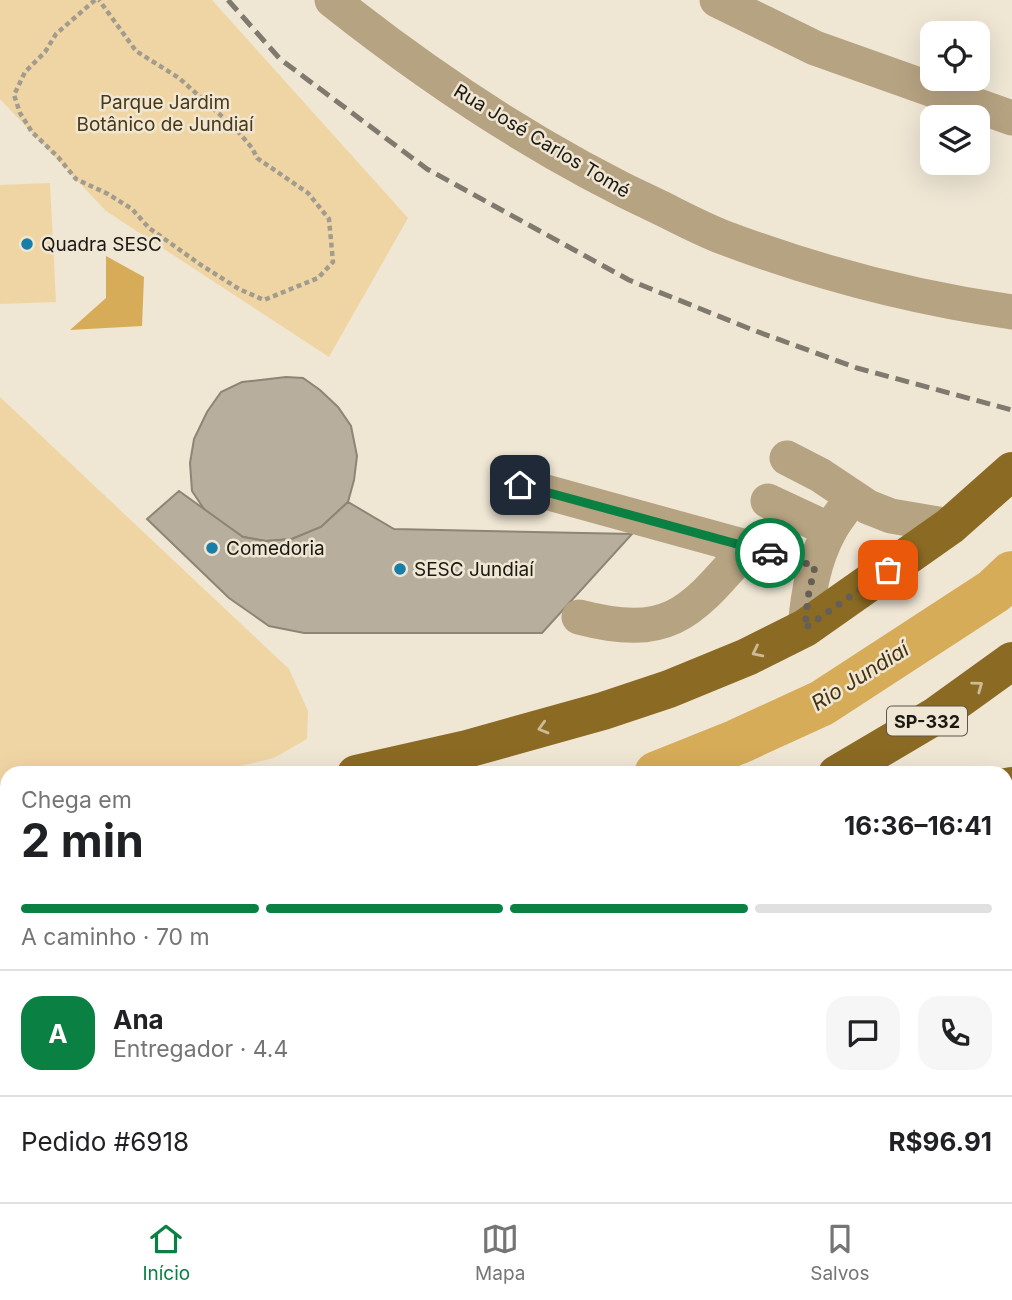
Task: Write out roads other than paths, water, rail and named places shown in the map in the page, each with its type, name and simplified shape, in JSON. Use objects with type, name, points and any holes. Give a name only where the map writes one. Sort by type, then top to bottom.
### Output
[{"type":"main road","points":[[392,766],[467,749],[603,711],[668,689],[747,657],[805,628],[950,526],[1012,471]]},
{"type":"main road","name":"SP-332","points":[[851,766],[937,715],[1012,661]]},
{"type":"street","name":"Rua José Carlos Tomé","points":[[332,0],[377,35],[492,115],[608,184],[724,237],[853,279],[942,302],[1012,312]]},
{"type":"street","points":[[717,0],[815,48],[1012,118]]},
{"type":"street","points":[[787,458],[820,475],[852,498],[891,516],[950,526]]},
{"type":"street","points":[[520,485],[815,566]]},
{"type":"street","points":[[805,628],[815,566],[830,530],[852,498]]},
{"type":"street","points":[[768,501],[830,530]]},
{"type":"street","points":[[579,617],[610,625],[662,622],[685,612],[702,599],[748,547]]},
{"type":"waterway","name":"Rio Jundiaí","points":[[677,766],[822,703],[994,591],[1012,574]]},
{"type":"railway","points":[[228,0],[280,59],[427,169],[629,280],[857,368],[1012,410]]},
{"type":"place","name":"Quadra SESC","points":[[27,244]]},
{"type":"place","name":"Comedoria","points":[[212,548]]},
{"type":"place","name":"SESC Jundiaí","points":[[400,569]]},
{"type":"park label","name":"Parque Jardim Botânico de Jundiaí","points":[[165,113]]}]
